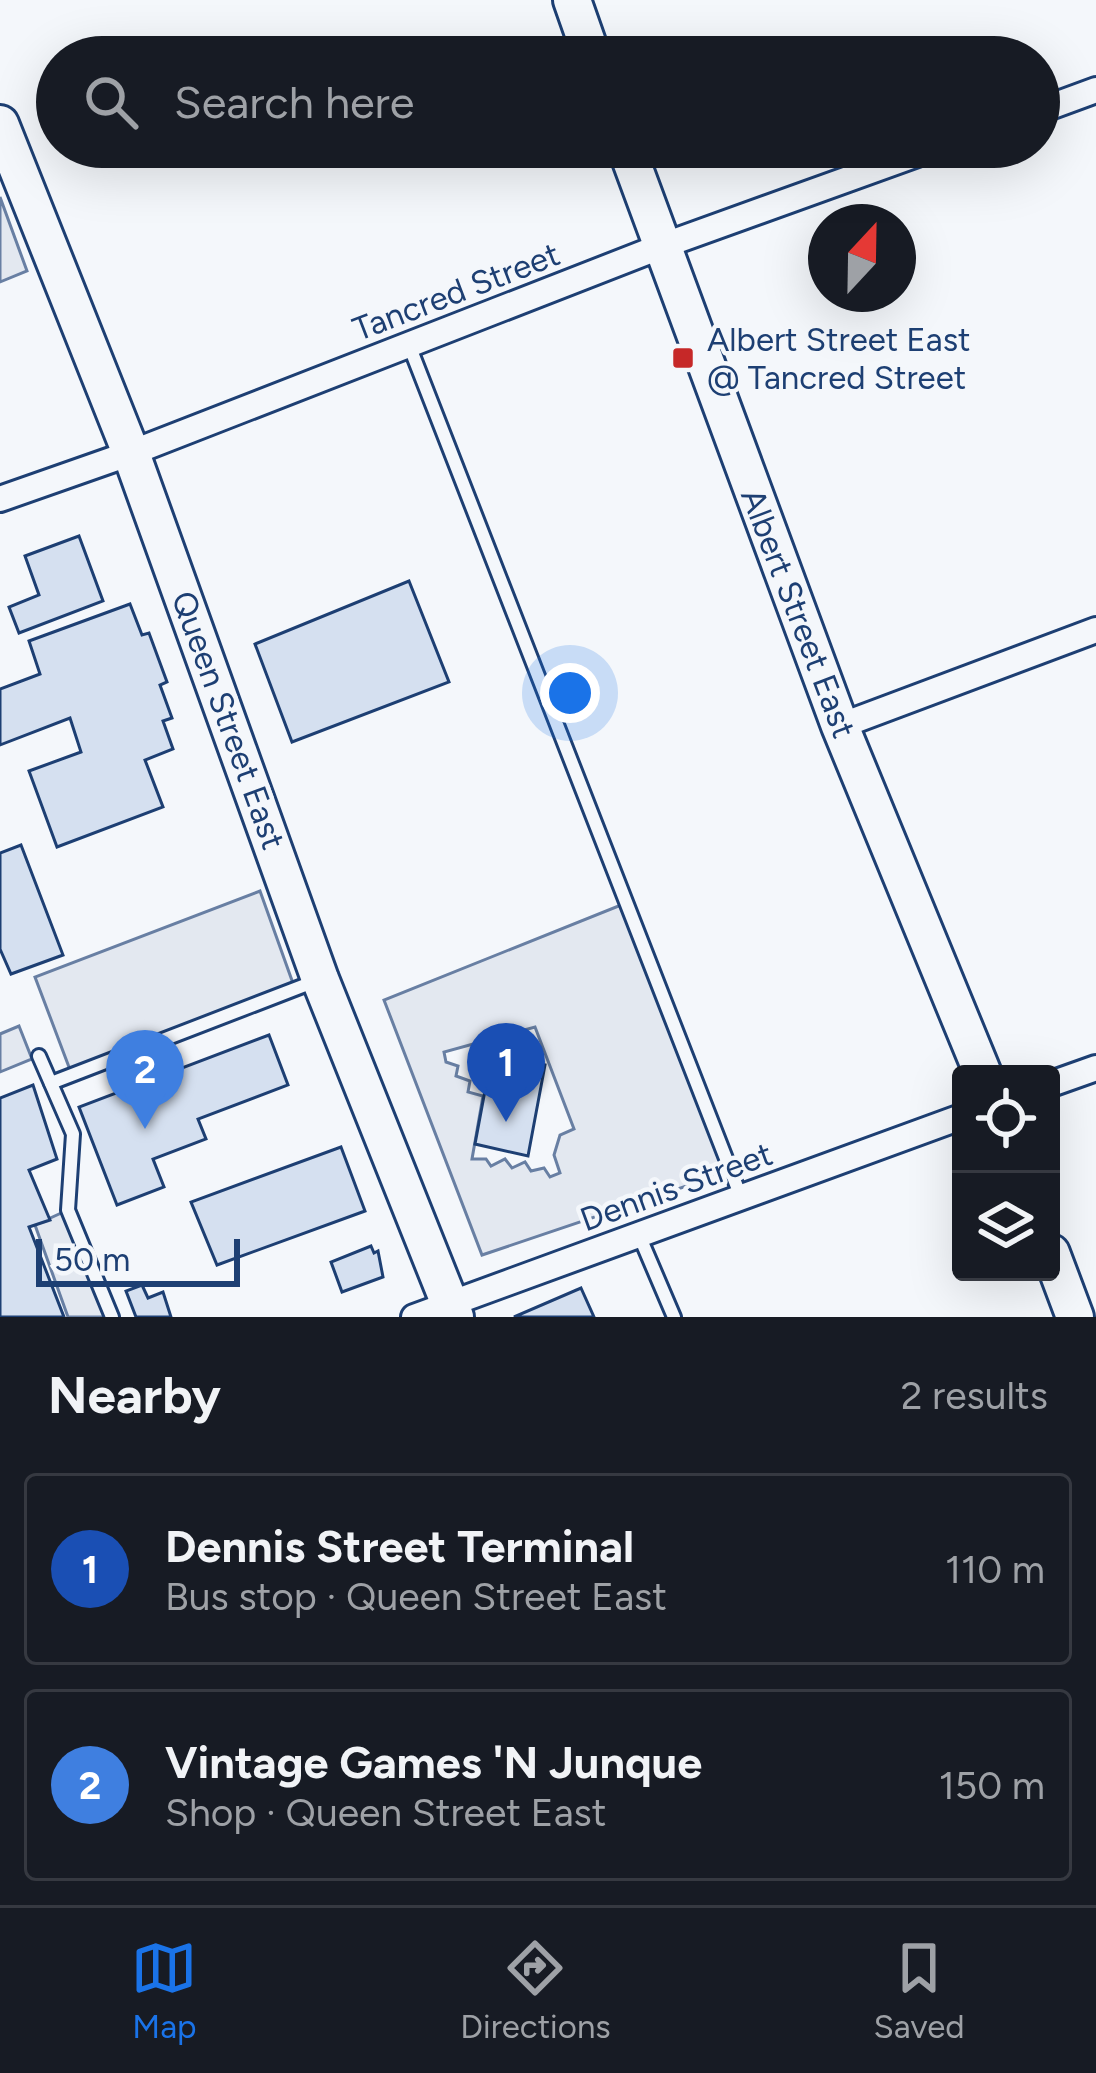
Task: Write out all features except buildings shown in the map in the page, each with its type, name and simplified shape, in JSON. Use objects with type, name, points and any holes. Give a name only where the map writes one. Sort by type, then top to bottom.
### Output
[{"type":"main road","points":[[572,0],[585,36]]},
{"type":"main road","name":"Queen Street East","points":[[0,124],[131,453],[320,980],[453,1311]]},
{"type":"main road","name":"Albert Street East","points":[[634,168],[840,726],[979,1065]]},
{"type":"main road","points":[[1060,1277],[1075,1317]]},
{"type":"street","points":[[1060,103],[1096,90]]},
{"type":"street","name":"Tancred Street","points":[[0,499],[879,168]]},
{"type":"street","points":[[840,726],[1096,630]]},
{"type":"street","points":[[1060,1081],[1096,1068]]},
{"type":"street","name":"Dennis Street","points":[[414,1317],[453,1311],[639,1234],[952,1120]]},
{"type":"lane","points":[[409,345],[741,1197]]},
{"type":"lane","points":[[51,1082],[320,980]]},
{"type":"lane","points":[[39,1056],[73,1134],[68,1210],[112,1317]]},
{"type":"lane","points":[[639,1234],[674,1317]]},
{"type":"shaded area","points":[[0,197],[27,271],[0,282]]},
{"type":"shaded area","points":[[260,891],[295,989],[72,1075],[35,977]]},
{"type":"shaded area","points":[[626,903],[731,1171],[482,1255],[384,1000]],"holes":[[[535,1027],[574,1129],[560,1135],[554,1155],[560,1173],[550,1177],[544,1168],[531,1171],[525,1162],[512,1168],[505,1159],[491,1166],[486,1159],[472,1159],[483,1096],[468,1092],[470,1081],[456,1076],[458,1066],[446,1062],[444,1052]]]},
{"type":"shaded area","points":[[19,1026],[32,1059],[0,1072],[0,1034]]},
{"type":"shaded area","points":[[68,1210],[112,1317],[68,1317],[35,1225]]},
{"type":"place","name":"Albert Street East @ Tancred Street","points":[[683,358]]},
{"type":"place","name":"Dennis Street Terminal","points":[[506,1122]]},
{"type":"place","name":"Vintage Games 'N Junque","points":[[145,1129]]}]
